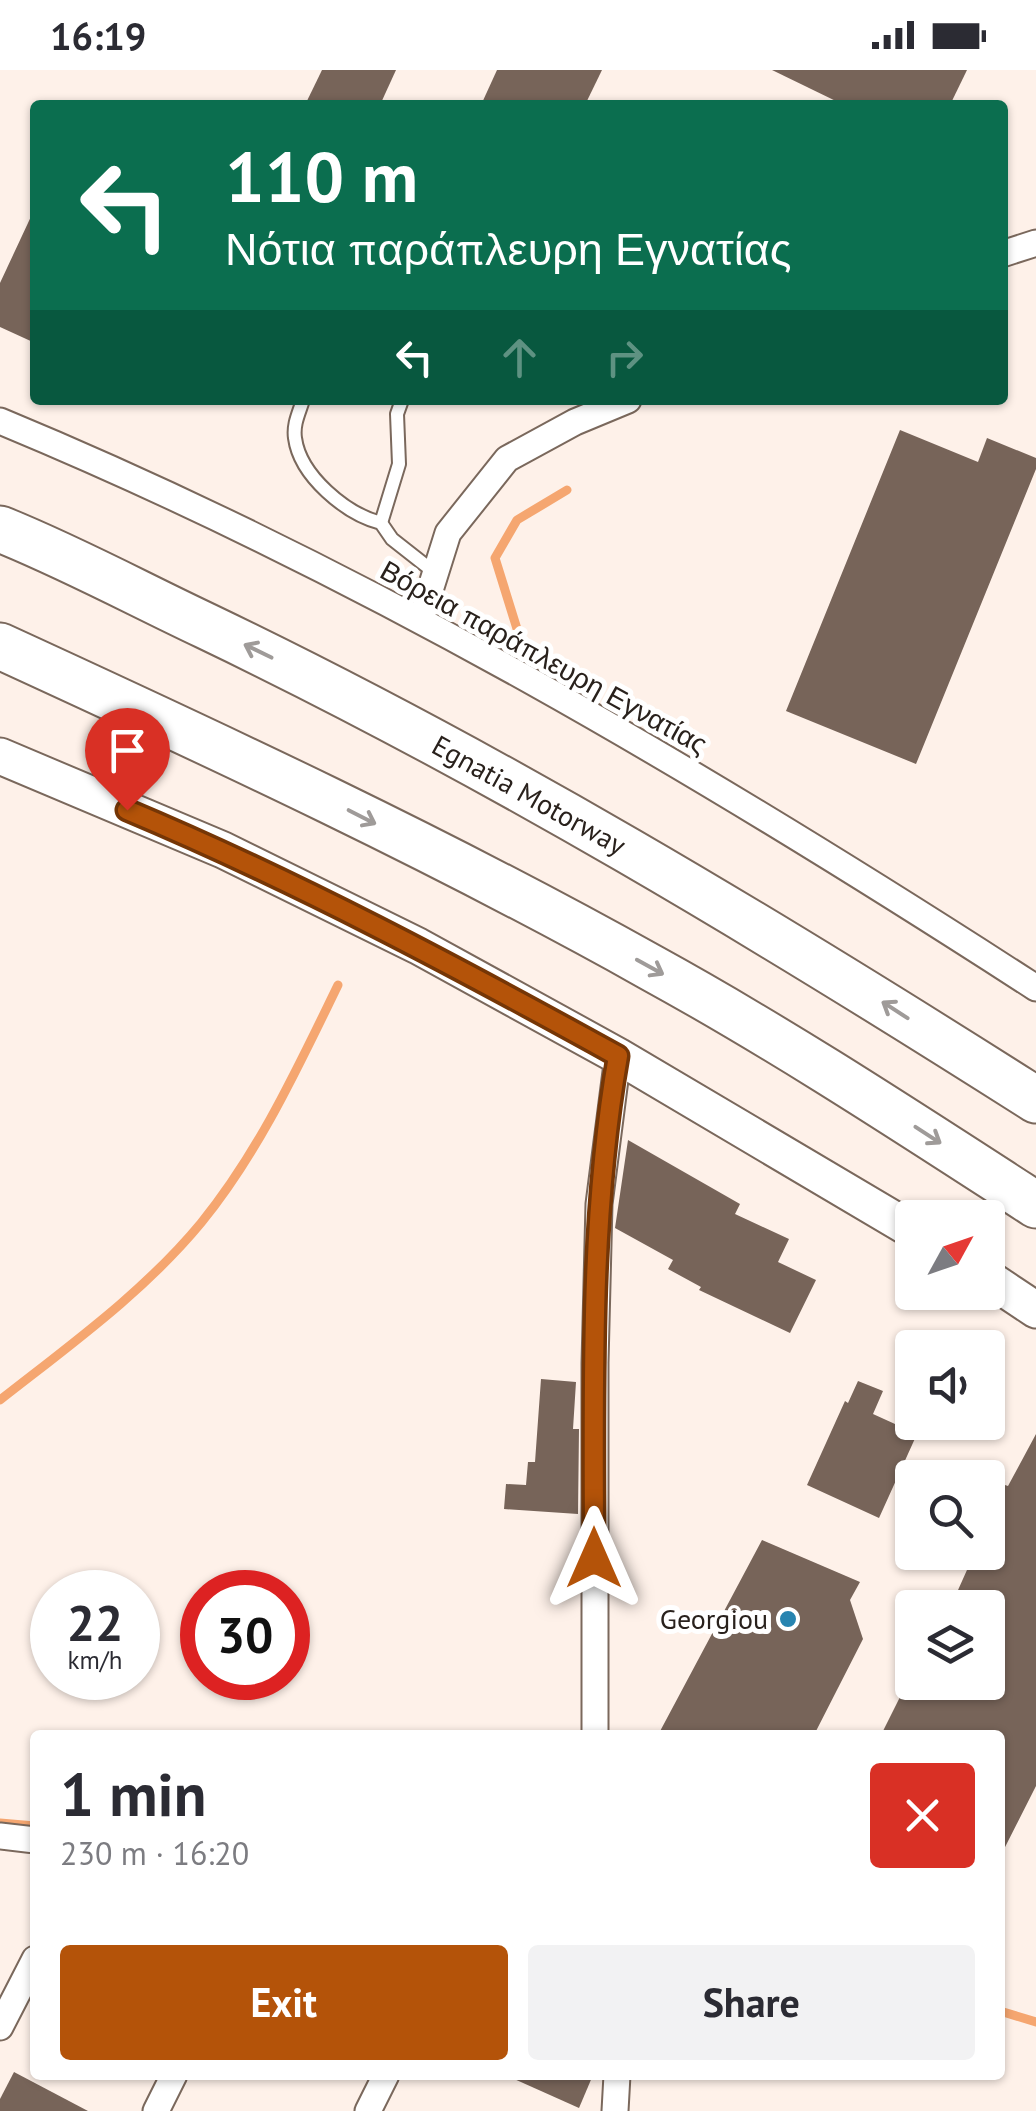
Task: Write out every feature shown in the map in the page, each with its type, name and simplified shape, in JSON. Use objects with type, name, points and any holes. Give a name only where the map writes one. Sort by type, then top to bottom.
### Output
[{"type":"highway","name":"Egnatia Motorway","points":[[0,529],[362,702],[626,848],[860,988],[1036,1100]]},
{"type":"highway","points":[[0,646],[275,772],[650,966],[818,1063],[1036,1205]]},
{"type":"street","points":[[1008,252],[1036,243]]},
{"type":"street","points":[[421,619],[448,533],[506,460],[575,422],[616,405]]},
{"type":"street","name":"Βόρεια παράπλευρη Εγνατίας","points":[[0,421],[262,540],[421,619],[798,835],[1036,988]]},
{"type":"street","points":[[0,756],[223,850],[418,946],[618,1056],[895,1220]]},
{"type":"street","points":[[595,1730],[594,1398],[599,1224],[607,1117],[618,1056]]},
{"type":"street","points":[[1005,1289],[1036,1310]]},
{"type":"street","points":[[0,1836],[30,1839]]},
{"type":"street","points":[[0,2027],[30,1969]]},
{"type":"street","points":[[156,2111],[172,2080]]},
{"type":"street","points":[[368,2111],[384,2080]]},
{"type":"street","points":[[615,2111],[617,2080]]},
{"type":"lane","points":[[302,405],[294,424],[296,443],[306,463],[339,503],[360,518],[381,523],[392,539],[434,572]]},
{"type":"lane","points":[[381,523],[398,464],[400,405]]},
{"type":"building","points":[[322,70],[396,70],[382,100],[307,100]]},
{"type":"building","points":[[497,70],[602,70],[587,100],[483,100]]},
{"type":"building","points":[[772,70],[967,70],[952,100],[834,100]]},
{"type":"building","points":[[30,219],[30,341],[0,327],[0,283]]},
{"type":"building","points":[[900,430],[978,462],[987,438],[1036,458],[1036,469],[916,764],[786,711]]},
{"type":"building","points":[[628,1140],[740,1204],[735,1214],[789,1239],[778,1262],[816,1280],[790,1333],[699,1290],[701,1287],[668,1269],[673,1260],[615,1228]]},
{"type":"building","points":[[541,1379],[576,1382],[573,1429],[579,1429],[578,1514],[504,1509],[506,1484],[526,1485],[528,1462],[535,1462]]},
{"type":"building","points":[[858,1381],[883,1391],[873,1414],[895,1424],[895,1440],[914,1440],[905,1460],[895,1460],[895,1483],[879,1518],[807,1485],[845,1401],[848,1403]]},
{"type":"building","points":[[1036,1434],[1036,1786],[1005,1847],[1005,1730],[884,1730],[898,1700],[1005,1700],[1005,1590],[958,1590],[967,1570],[1005,1570],[1005,1485],[1008,1486]]},
{"type":"building","name":"Georgiou","points":[[762,1540],[860,1582],[850,1600],[863,1639],[817,1730],[661,1730]]},
{"type":"building","points":[[14,2072],[88,2111],[0,2111],[0,2099]]},
{"type":"building","points":[[516,2080],[591,2080],[579,2108]]},
{"type":"waterway","points":[[518,632],[495,558],[517,520],[567,490]]},
{"type":"waterway","points":[[0,1400],[131,1295],[201,1223],[259,1138],[338,985]]},
{"type":"waterway","points":[[0,1823],[30,1826]]},
{"type":"waterway","points":[[1005,2013],[1036,2022]]},
{"type":"place","name":"Georgiou","points":[[788,1619]]},
{"type":"route","points":[[127,810],[223,850],[418,946],[618,1056],[607,1117],[600,1204],[594,1558]]}]
